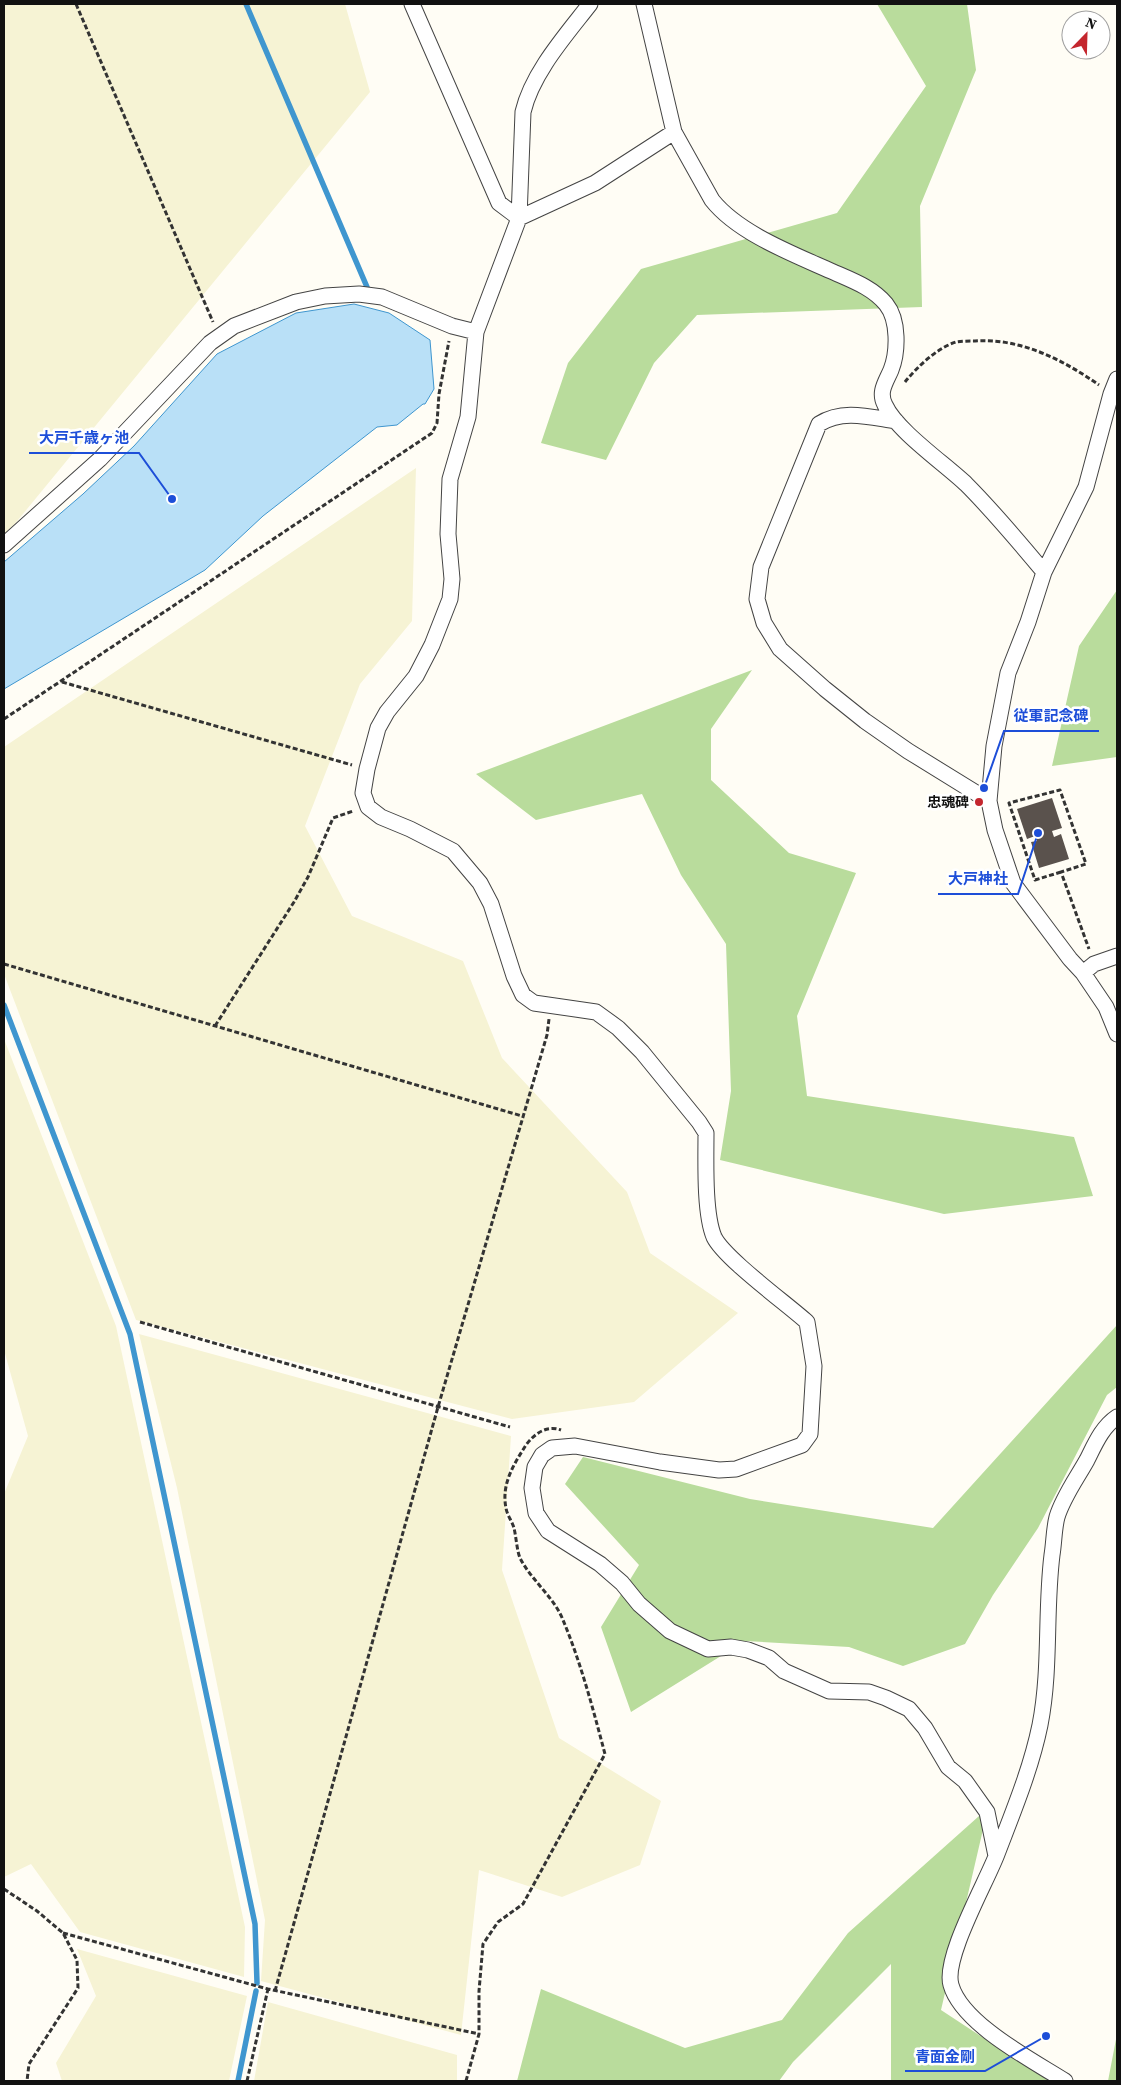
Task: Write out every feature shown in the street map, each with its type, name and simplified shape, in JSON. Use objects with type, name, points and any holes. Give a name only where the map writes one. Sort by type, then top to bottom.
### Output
[{"type":"street","points":[[412,4],[499,203],[519,218]]},
{"type":"street","points":[[590,4],[556,47],[526,100],[523,112],[519,218],[476,332],[468,416],[450,479],[448,534],[452,579],[450,599],[432,645],[416,676],[387,712],[378,728],[367,769],[364,793],[368,807],[381,817],[410,828],[453,851],[480,883],[491,904],[514,976],[523,995],[534,1003],[550,1007],[596,1012],[618,1028],[642,1052],[706,1133],[710,1219],[715,1238],[729,1256],[807,1322],[814,1366],[810,1434],[802,1445],[736,1469],[719,1470],[660,1462],[575,1446],[552,1448],[542,1456],[535,1467],[532,1488],[536,1513],[548,1531],[600,1564],[622,1584],[638,1604],[670,1631],[708,1649],[731,1648],[748,1650],[769,1658],[784,1670],[829,1691],[869,1692],[909,1709],[925,1728],[948,1767],[965,1781],[987,1812],[996,1856]]},
{"type":"street","points":[[644,4],[674,132],[712,200],[719,209],[760,236],[866,286],[886,304],[893,318],[895,355],[881,394],[885,405],[896,421],[966,484],[1044,572]]},
{"type":"street","points":[[519,218],[595,183],[674,132]]},
{"type":"street","points":[[4,545],[100,459],[219,335],[234,326],[296,302],[325,296],[359,294],[382,297],[452,326],[476,332]]},
{"type":"street","points":[[1117,379],[1111,394],[1086,487],[1044,572],[1028,622],[1008,672],[994,746],[989,801],[995,830],[1013,883],[1070,959],[1088,968],[1117,1034]]},
{"type":"street","points":[[896,421],[851,414],[826,419],[819,424],[761,567],[757,599],[764,623],[780,649],[825,689],[908,752],[989,801]]},
{"type":"street","points":[[1088,968],[1117,956]]},
{"type":"street","points":[[1065,2081],[981,2026],[965,2010],[951,1985],[953,1958],[962,1932],[996,1856],[1023,1782],[1040,1725],[1045,1683],[1049,1579],[1057,1517],[1099,1436],[1110,1422],[1117,1417]]},
{"type":"path","points":[[76,4],[219,335]]},
{"type":"path","points":[[4,719],[432,433],[437,422],[439,394],[452,326]]},
{"type":"path","points":[[903,384],[933,354],[948,345],[957,342],[993,339],[1025,346],[1060,362],[1098,384],[1111,394]]},
{"type":"path","points":[[62,682],[367,769]]},
{"type":"path","points":[[1060,790],[1086,864],[1061,872],[1035,880],[1009,803],[1060,790]]},
{"type":"path","points":[[215,1026],[294,902],[308,877],[333,818],[368,807]]},
{"type":"path","points":[[1061,872],[1088,968]]},
{"type":"path","points":[[4,964],[522,1116]]},
{"type":"path","points":[[275,1991],[438,1407],[547,1034],[550,1007]]},
{"type":"path","points":[[140,1322],[510,1427]]},
{"type":"path","points":[[466,2081],[479,2034],[479,1991],[483,1944],[498,1922],[523,1904],[605,1754],[584,1675],[562,1618],[519,1557],[518,1543],[513,1523],[506,1510],[504,1494],[511,1470],[532,1436],[543,1430],[555,1428],[569,1433],[575,1446]]},
{"type":"path","points":[[4,1889],[37,1911],[63,1933],[78,1960],[78,1988],[30,2064],[27,2081]]},
{"type":"path","points":[[63,1933],[275,1991],[479,2034]]},
{"type":"path","points":[[247,2081],[268,1989]]},
{"type":"shaded area","points":[[4,4],[345,4],[370,92],[4,537]]},
{"type":"shaded area","points":[[416,468],[412,621],[360,684],[305,826],[352,916],[463,961],[502,1058],[627,1192],[650,1253],[738,1313],[634,1402],[512,1419],[136,1320],[4,974],[4,747]]},
{"type":"shaded area","points":[[4,1039],[116,1326],[245,1927],[244,1977],[80,1932],[31,1864],[4,1877],[4,1494],[28,1436],[4,1350]]},
{"type":"shaded area","points":[[139,1334],[511,1436],[502,1570],[559,1738],[661,1801],[640,1865],[562,1897],[479,1870],[461,2035],[261,1981],[265,1920],[177,1488]]},
{"type":"shaded area","points":[[77,1949],[247,1996],[229,2081],[62,2081],[56,2063],[96,1996]]},
{"type":"shaded area","points":[[268,2002],[457,2055],[457,2081],[254,2081]]},
{"type":"green space","points":[[877,4],[967,4],[976,70],[920,206],[922,307],[697,315],[654,363],[606,460],[541,443],[568,363],[641,269],[837,213],[926,86]]},
{"type":"green space","points":[[1117,590],[1117,757],[1052,766],[1079,646]]},
{"type":"green space","points":[[752,670],[711,729],[711,780],[789,853],[856,873],[797,1016],[807,1096],[1074,1137],[1093,1196],[944,1214],[720,1160],[731,1091],[726,944],[681,875],[642,794],[536,820],[476,774]]},
{"type":"green space","points":[[1117,1325],[1117,1387],[1107,1395],[1038,1528],[993,1595],[965,1644],[903,1666],[849,1647],[745,1641],[631,1712],[601,1627],[639,1565],[565,1484],[583,1457],[750,1499],[933,1528]]},
{"type":"green space","points":[[988,1808],[941,2010],[1049,2081],[891,2081],[891,1964],[793,2062],[779,2081],[517,2081],[541,1989],[685,2048],[782,2020],[848,1933]]},
{"type":"green space","points":[[1117,2034],[1117,2081],[1108,2081]]},
{"type":"water","points":[[354,304],[389,313],[430,340],[434,389],[425,404],[397,425],[377,427],[263,516],[205,570],[4,689],[4,562],[83,494],[134,446],[217,354],[296,313]]},
{"type":"building","points":[[1052,798],[1062,828],[1052,831],[1054,837],[1061,834],[1069,859],[1039,868],[1031,842],[1037,841],[1035,836],[1027,839],[1017,809]]},
{"type":"waterway","points":[[246,4],[367,287]]},
{"type":"waterway","points":[[4,1005],[130,1334],[255,1924],[257,1983]]},
{"type":"waterway","points":[[238,2081],[256,1991]]},
{"type":"place","name":"大戸千歳ヶ池","points":[[172,499]]},
{"type":"place","name":"従軍記念碑","points":[[984,788]]},
{"type":"place","name":"忠魂碑","points":[[979,802]]},
{"type":"place","name":"大戸神社","points":[[1038,833]]},
{"type":"place","name":"青面金剛","points":[[1046,2036]]}]
